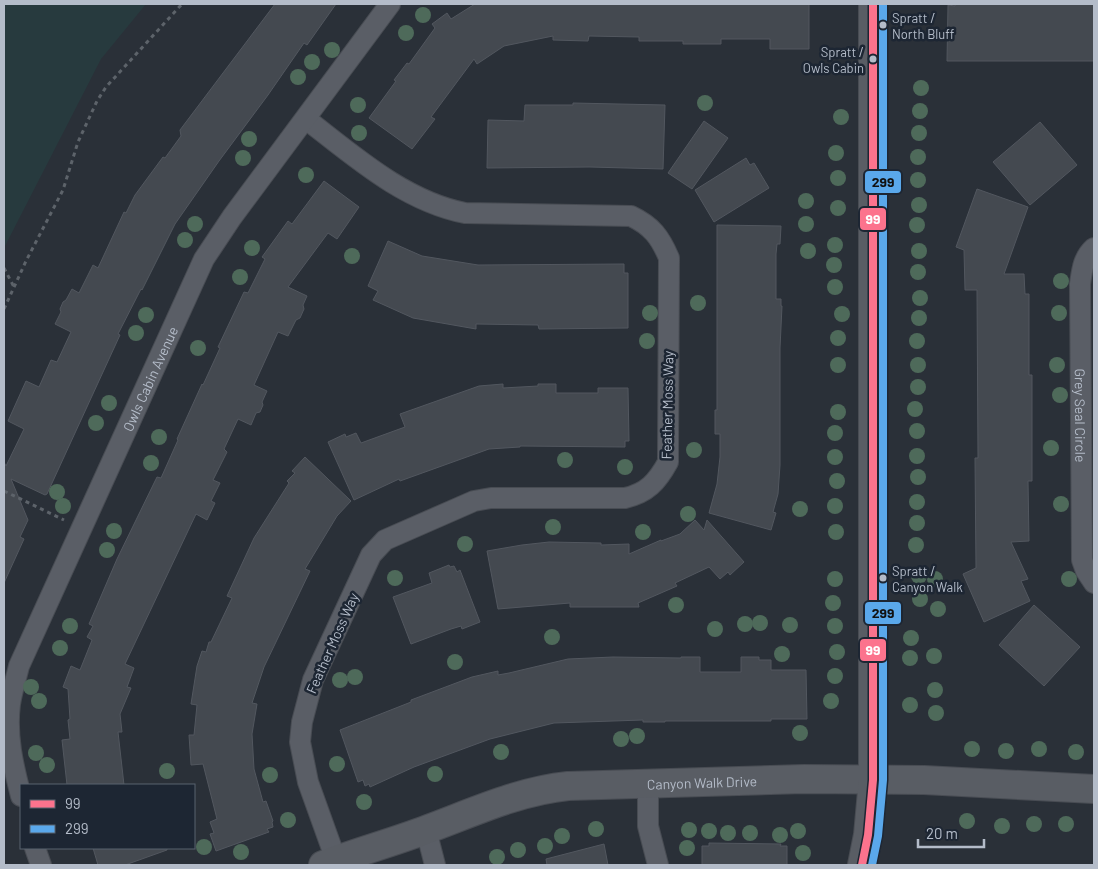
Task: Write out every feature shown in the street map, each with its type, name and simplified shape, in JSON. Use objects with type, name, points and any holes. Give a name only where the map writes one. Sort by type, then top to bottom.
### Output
[{"type":"street","name":"Owls Cabin Avenue","points":[[20,792],[11,757],[9,732],[10,704],[19,666],[204,259],[232,217],[390,4]]},
{"type":"street","points":[[862,865],[868,835],[873,780],[873,4]]},
{"type":"street","name":"Feather Moss Way","points":[[306,119],[394,184],[420,199],[445,209],[465,213],[630,216],[643,222],[654,232],[663,242],[669,258],[668,462],[660,477],[636,495],[625,498],[491,498],[474,501],[385,540],[371,555],[313,680],[302,722],[300,742],[308,782],[329,863]]},
{"type":"street","name":"Grey Seal Circle","points":[[1094,248],[1083,265],[1080,294],[1082,560],[1086,571],[1094,583]]},
{"type":"street","name":"Canyon Walk Drive","points":[[329,863],[426,830],[510,798],[546,788],[648,782],[931,780],[1094,789]]},
{"type":"street","points":[[648,782],[648,826],[658,865]]},
{"type":"street","points":[[426,830],[436,865]]},
{"type":"street","points":[[35,849],[41,865]]},
{"type":"path","points":[[4,309],[64,190],[78,142],[97,101],[106,87],[182,4]]},
{"type":"path","points":[[4,268],[14,288]]},
{"type":"path","points":[[4,492],[82,528]]},
{"type":"green space","points":[[4,4],[146,4],[101,59],[4,248]]},
{"type":"building","points":[[275,4],[336,4],[307,45],[304,43],[175,224],[118,334],[120,335],[47,494],[45,495],[11,479],[28,520],[20,537],[24,539],[4,583],[4,462],[6,466],[24,429],[8,421],[26,381],[39,387],[51,360],[57,362],[71,332],[55,324],[61,312],[60,309],[63,302],[72,289],[79,293],[93,265],[98,268],[124,212],[126,213],[135,195],[163,157],[165,158],[181,136],[180,130]]},
{"type":"building","points":[[475,4],[809,4],[809,49],[770,49],[770,39],[721,39],[721,44],[683,44],[683,41],[639,41],[639,37],[589,36],[588,41],[553,40],[553,36],[504,46],[477,64],[474,59],[431,117],[435,119],[412,149],[369,118],[396,81],[394,80],[407,63],[409,64],[435,28],[432,24],[447,13],[451,19]]},
{"type":"building","points":[[955,4],[1094,4],[1094,61],[947,61],[948,5],[955,6]]},
{"type":"building","points":[[573,103],[665,105],[663,169],[590,167],[487,168],[488,120],[524,121],[525,105],[573,105]]},
{"type":"building","points":[[704,121],[728,138],[692,189],[668,173]]},
{"type":"building","points":[[1040,122],[1077,165],[1030,205],[993,162]]},
{"type":"building","points":[[746,158],[750,165],[754,163],[769,188],[714,222],[695,190]]},
{"type":"building","points":[[324,181],[359,207],[337,239],[328,233],[288,287],[307,296],[300,318],[296,320],[288,336],[278,332],[254,385],[267,391],[260,412],[256,413],[251,425],[238,419],[224,449],[227,452],[213,480],[220,483],[211,501],[215,503],[207,520],[196,514],[125,664],[134,668],[127,687],[131,688],[120,714],[122,732],[118,732],[124,784],[67,784],[62,740],[70,739],[68,720],[70,719],[68,689],[63,687],[71,666],[80,670],[92,640],[87,637],[93,626],[89,624],[117,559],[157,477],[161,478],[244,292],[248,293],[265,259],[262,257],[288,221],[292,224]]},
{"type":"building","points":[[977,189],[1028,207],[1004,274],[1024,274],[1025,294],[1029,294],[1029,375],[1032,375],[1032,481],[1028,481],[1029,541],[1011,542],[1028,579],[1021,581],[1030,601],[984,622],[963,574],[976,568],[975,458],[978,458],[977,290],[965,290],[964,250],[956,247]]},
{"type":"building","points":[[717,225],[781,226],[780,244],[777,244],[776,254],[776,299],[781,299],[782,306],[780,465],[778,494],[773,512],[776,513],[771,530],[709,513],[717,484],[720,457],[720,434],[715,434],[715,410],[717,410]]},
{"type":"building","points":[[388,241],[422,256],[478,265],[624,264],[624,273],[628,273],[628,328],[539,329],[538,325],[476,324],[476,329],[413,318],[373,300],[378,291],[368,286]]},
{"type":"building","points":[[503,384],[503,388],[556,384],[556,393],[598,393],[598,388],[628,388],[629,441],[625,441],[625,447],[520,446],[489,449],[400,481],[399,479],[354,500],[328,442],[345,434],[346,437],[356,433],[361,443],[405,427],[400,414],[479,386]]},
{"type":"building","points":[[305,457],[351,501],[337,516],[305,569],[310,571],[264,667],[252,703],[257,704],[252,734],[254,769],[263,802],[266,801],[273,821],[273,827],[267,829],[269,832],[216,851],[210,834],[214,833],[210,822],[217,819],[203,764],[191,765],[189,735],[194,735],[197,705],[191,704],[197,666],[202,651],[206,652],[209,642],[211,642],[232,598],[227,596],[254,538],[289,483],[287,481],[295,473],[292,471]]},
{"type":"building","points":[[695,520],[704,530],[707,520],[744,562],[730,575],[728,572],[720,579],[709,567],[675,583],[677,586],[638,603],[639,607],[570,607],[570,603],[498,609],[487,551],[549,542],[601,543],[601,545],[629,544],[629,554],[680,534]]},
{"type":"building","points":[[449,565],[450,567],[454,566],[457,572],[460,570],[480,622],[462,629],[461,626],[451,629],[411,644],[393,597],[432,583],[429,573]]},
{"type":"building","points":[[1034,605],[1080,647],[1044,686],[999,645]]},
{"type":"building","points":[[700,657],[700,672],[741,672],[741,657],[759,657],[759,660],[771,660],[771,670],[806,670],[807,719],[665,722],[643,722],[643,720],[554,723],[490,739],[414,767],[370,787],[369,784],[365,786],[363,780],[358,782],[340,730],[472,677],[498,671],[498,675],[509,673],[568,659]]},
{"type":"building","points":[[709,843],[781,844],[780,846],[787,846],[787,865],[702,865],[702,846],[709,846]]},
{"type":"building","points":[[604,844],[608,865],[547,865],[546,859]]},
{"type":"building","points":[[93,849],[167,849],[125,865],[98,865]]},
{"type":"transit line","name":"99","points":[[862,865],[868,835],[873,780],[873,4]]},
{"type":"transit line","name":"299","points":[[872,865],[878,836],[883,780],[883,4]]},
{"type":"place","name":"Spratt / North Bluff","points":[[883,25]]},
{"type":"place","name":"Spratt / Owls Cabin","points":[[873,59]]},
{"type":"place","name":"Spratt / Canyon Walk","points":[[883,578]]}]
